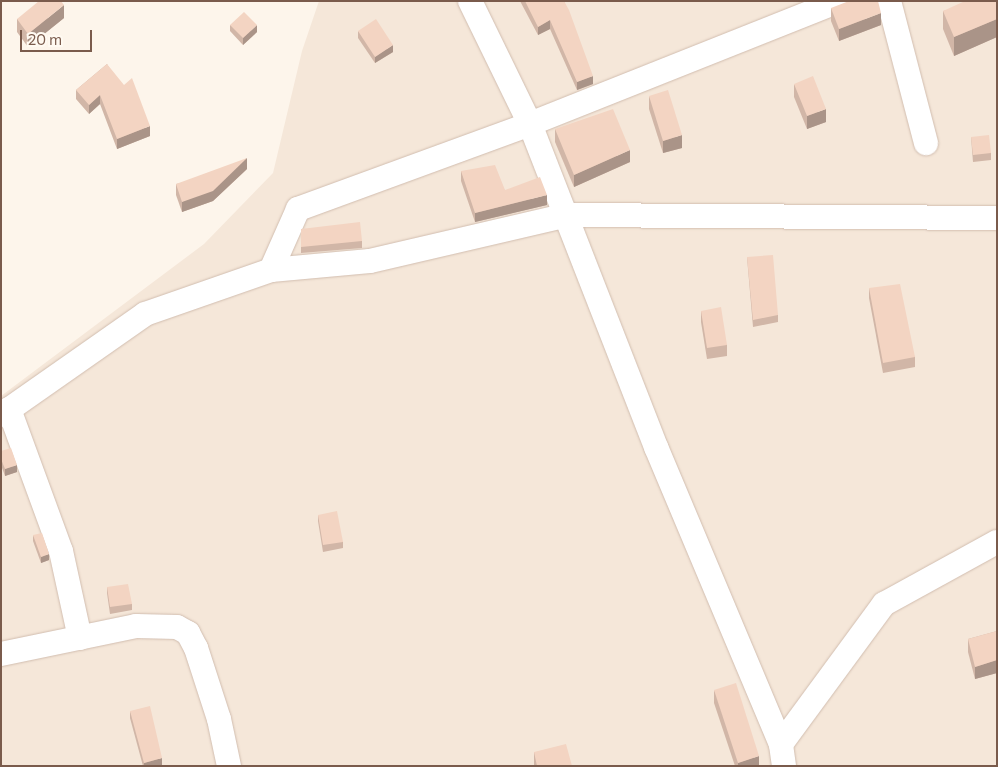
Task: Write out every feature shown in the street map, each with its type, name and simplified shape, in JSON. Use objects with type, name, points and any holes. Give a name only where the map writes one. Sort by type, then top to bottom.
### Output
[{"type":"street","points":[[470,1],[530,124],[568,214],[656,448],[783,755]]},
{"type":"street","points":[[271,270],[298,209],[530,124],[839,1]]},
{"type":"street","points":[[889,1],[926,143]]},
{"type":"street","points":[[80,638],[61,551],[5,412],[145,314],[271,270],[370,261],[568,214],[997,218]]},
{"type":"street","points":[[783,755],[884,604],[997,542]]},
{"type":"street","points":[[1,654],[136,626],[178,627],[188,634],[196,648],[219,719],[229,766]]},
{"type":"shaded area","points":[[319,1],[997,1],[997,766],[1,766],[1,396],[204,244],[273,173],[302,51]]},
{"type":"building","points":[[39,1],[61,1],[64,5],[28,34],[17,19]]},
{"type":"building","points":[[525,1],[564,1],[593,76],[577,82],[550,20],[538,27]]},
{"type":"building","points":[[849,1],[878,1],[881,13],[839,29],[831,8]]},
{"type":"building","points":[[965,1],[997,1],[997,19],[954,37],[943,11]]},
{"type":"building","points":[[244,12],[257,25],[243,38],[230,25]]},
{"type":"building","points":[[376,19],[393,45],[375,57],[358,31]]},
{"type":"building","points":[[107,64],[124,85],[132,78],[150,126],[117,139],[100,95],[89,105],[76,90]]},
{"type":"building","points":[[813,76],[826,109],[807,116],[794,84]]},
{"type":"building","points":[[668,90],[682,135],[663,141],[649,96]]},
{"type":"building","points":[[613,109],[630,150],[574,175],[555,129]]},
{"type":"building","points":[[989,135],[991,153],[973,155],[971,137]]},
{"type":"building","points":[[247,158],[213,191],[182,202],[176,184]]},
{"type":"building","points":[[495,165],[505,190],[540,177],[547,195],[475,213],[461,171]]},
{"type":"building","points":[[360,222],[362,241],[301,247],[301,229]]},
{"type":"building","points":[[773,255],[778,315],[753,320],[747,257]]},
{"type":"building","points":[[900,284],[915,357],[883,363],[869,288]]},
{"type":"building","points":[[721,307],[727,345],[707,348],[701,311]]},
{"type":"building","points":[[11,448],[17,465],[5,469],[1,459],[1,451]]},
{"type":"building","points":[[337,511],[343,542],[323,545],[318,515]]},
{"type":"building","points":[[42,533],[49,554],[41,557],[33,535]]},
{"type":"building","points":[[128,584],[132,604],[110,607],[107,587]]},
{"type":"building","points":[[997,631],[997,660],[975,667],[968,639]]},
{"type":"building","points":[[736,683],[759,756],[738,763],[714,690]]},
{"type":"building","points":[[150,706],[162,758],[144,763],[130,711]]},
{"type":"building","points":[[566,744],[572,766],[537,766],[534,752]]}]
